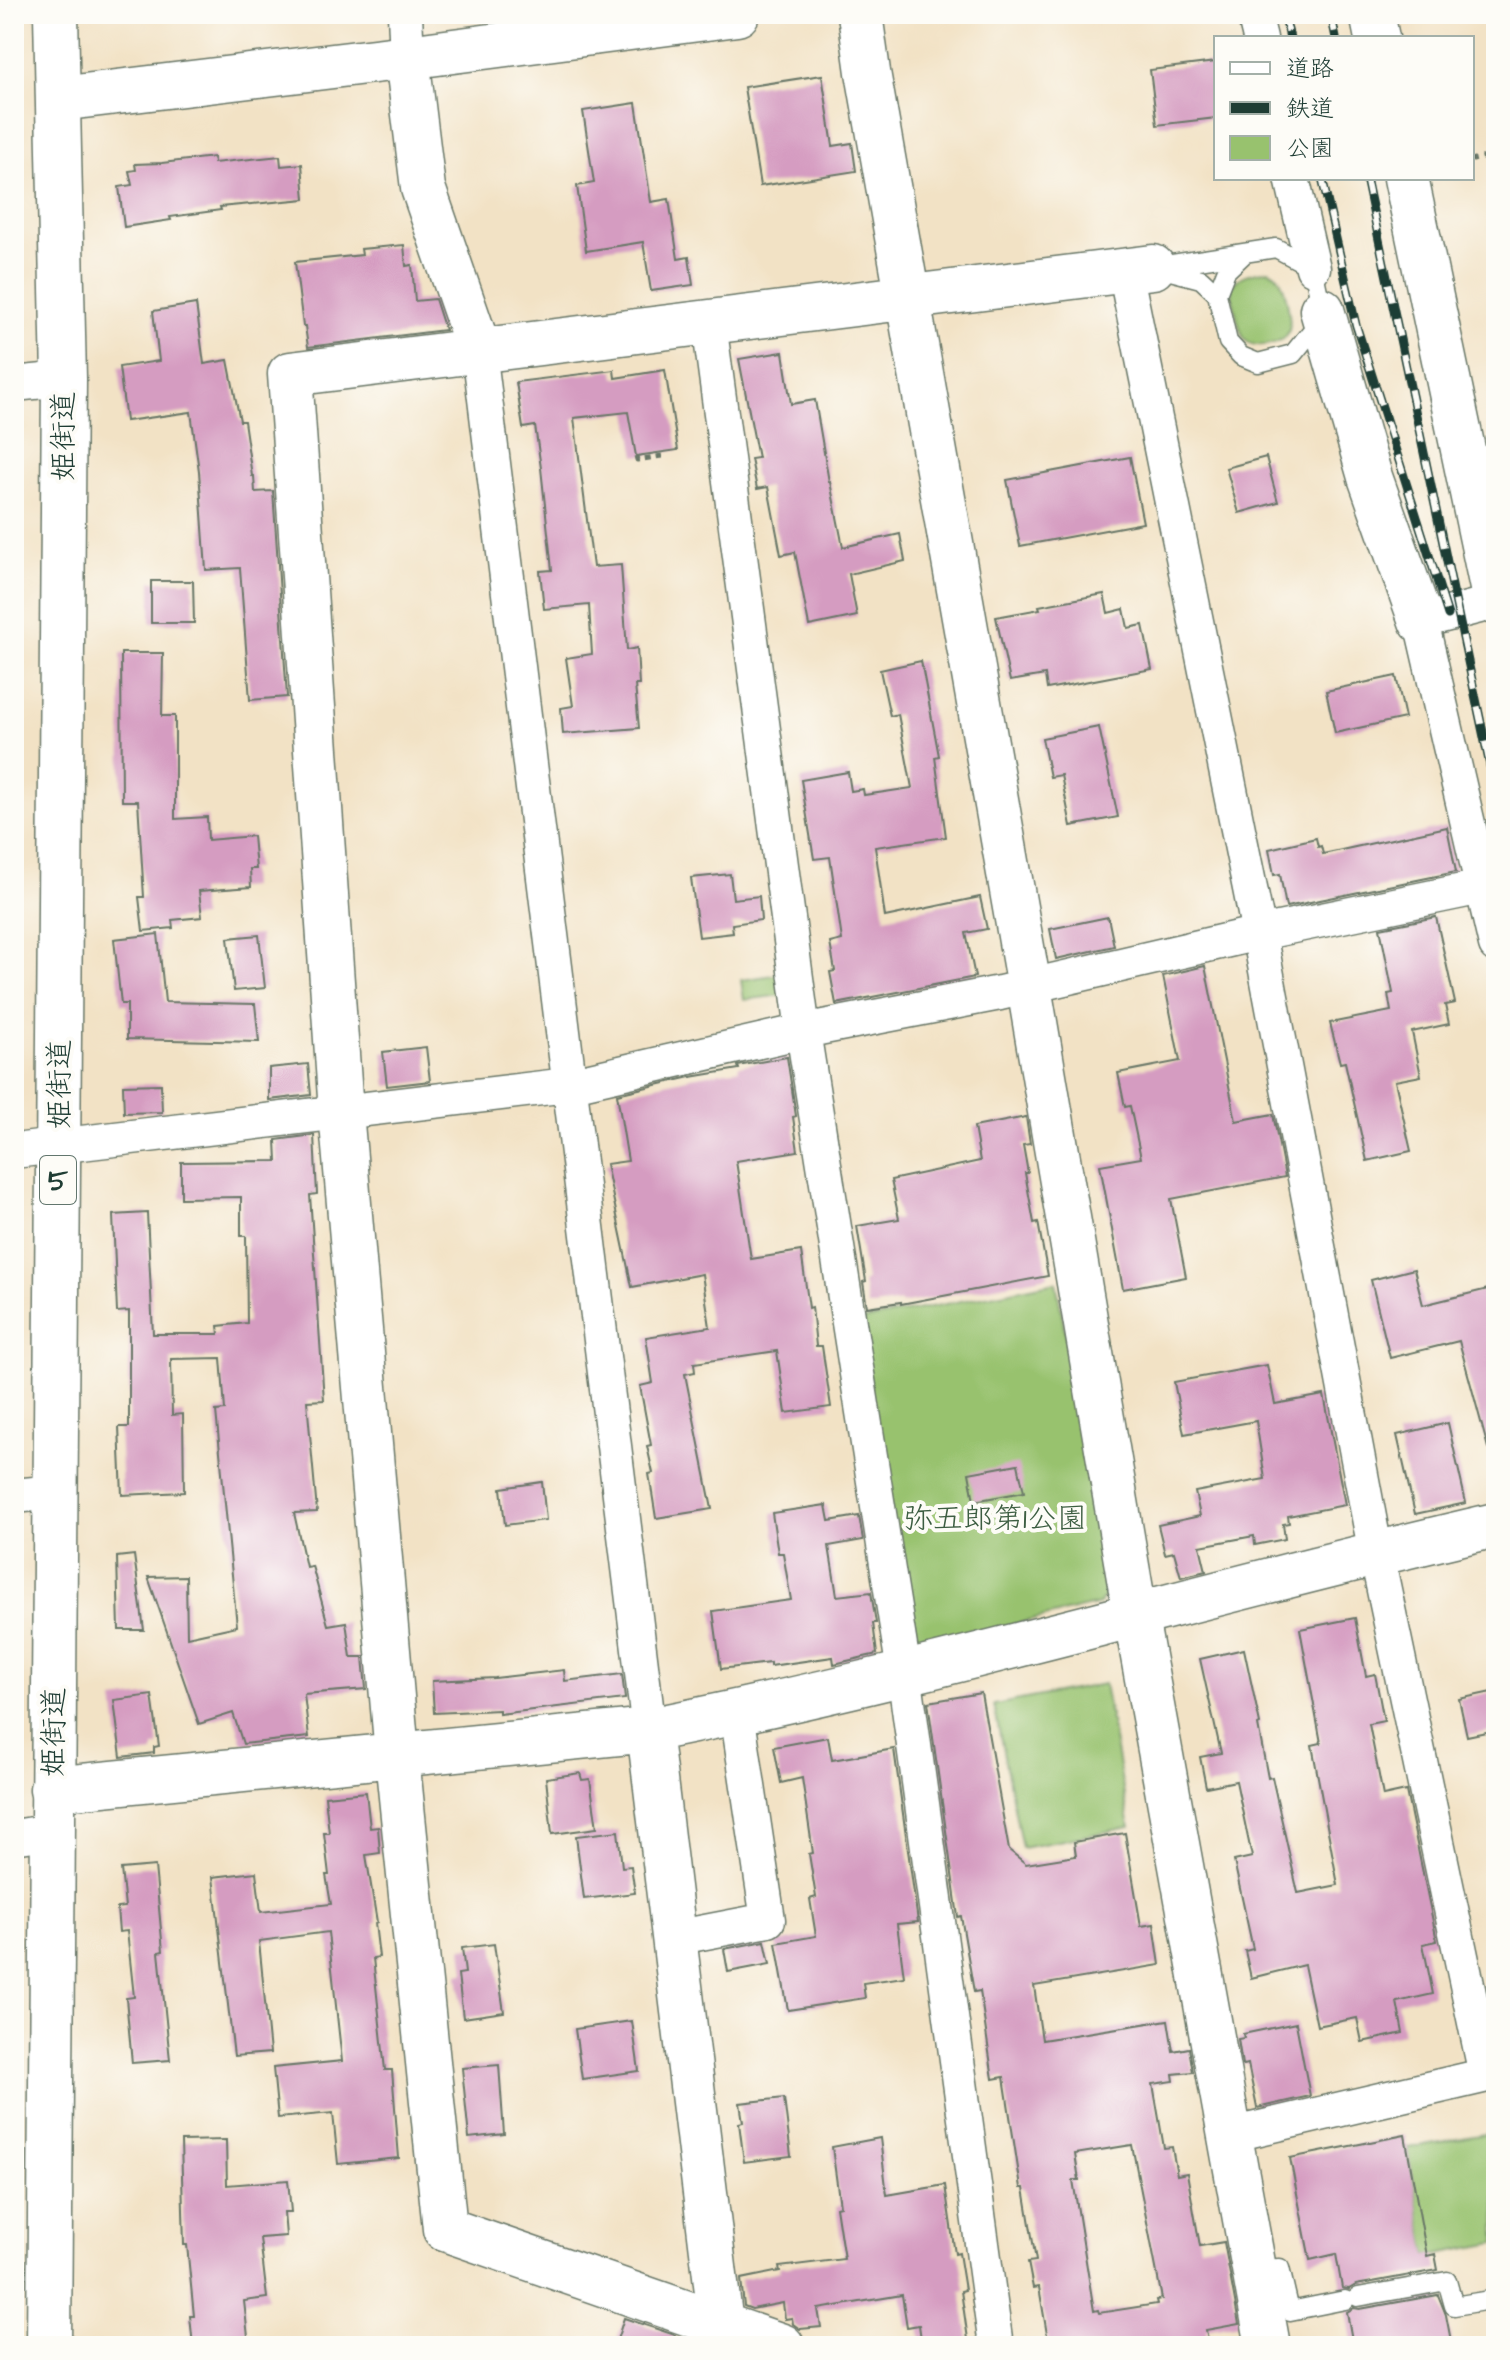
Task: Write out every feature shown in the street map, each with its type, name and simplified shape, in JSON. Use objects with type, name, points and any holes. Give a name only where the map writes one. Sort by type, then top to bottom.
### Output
[{"type":"street","name":"姫街道","points":[[49,2346],[52,2198],[39,1819],[34,1494],[58,1147],[64,379],[56,14]]},
{"type":"street","points":[[405,14],[407,57],[423,188],[479,350],[649,1730],[719,2336]]},
{"type":"street","points":[[59,99],[737,14]]},
{"type":"street","points":[[860,14],[1136,1615],[1268,2346]]},
{"type":"street","points":[[1254,14],[1260,36]]},
{"type":"street","points":[[1372,14],[1377,36]]},
{"type":"street","points":[[1292,180],[1313,268]]},
{"type":"street","points":[[1406,180],[1496,603],[1421,621]]},
{"type":"street","points":[[782,2346],[719,2336],[445,2229],[397,1756],[341,1112],[290,374],[1139,269],[1259,933],[1376,1553],[1491,2074],[1230,2135]]},
{"type":"street","points":[[1322,310],[1370,477],[1421,621],[1496,945]]},
{"type":"street","points":[[709,323],[803,1031],[904,1672],[996,2346]]},
{"type":"street","points":[[14,384],[64,379]]},
{"type":"street","points":[[14,1151],[568,1085],[803,1031],[1029,987],[1259,933],[1482,887]]},
{"type":"street","points":[[39,1819],[397,1756],[649,1730],[904,1672],[1496,1525]]},
{"type":"street","points":[[674,1938],[768,1920],[737,1712]]},
{"type":"lane","points":[[1276,248],[1313,268],[1322,310],[1315,327],[1293,354],[1258,363],[1241,356],[1228,342],[1217,294],[1201,279],[1139,269],[1276,248]]},
{"type":"lane","points":[[1217,294],[1226,271],[1244,254]]},
{"type":"lane","points":[[1255,2269],[1280,2268],[1290,2311],[1447,2281],[1454,2306],[1496,2299]]},
{"type":"path","points":[[1474,160],[1495,155]]},
{"type":"path","points":[[636,456],[637,460],[662,456]]},
{"type":"green space","points":[[1269,270],[1275,273],[1284,289],[1289,314],[1288,333],[1279,341],[1266,345],[1253,344],[1242,333],[1231,289],[1242,277]]},
{"type":"green space","points":[[780,974],[783,995],[744,1000],[741,980]]},
{"type":"green space","name":"弥五郎第1公園","points":[[1056,1282],[1112,1589],[1099,1604],[924,1646],[909,1634],[860,1321]]},
{"type":"green space","points":[[1104,1684],[1130,1827],[1022,1848],[994,1705]]},
{"type":"green space","points":[[1496,2132],[1496,2243],[1427,2256],[1407,2148]]},
{"type":"building","points":[[1214,62],[1214,118],[1157,125],[1150,70]]},
{"type":"building","points":[[822,75],[833,146],[852,143],[856,171],[760,186],[744,87]]},
{"type":"building","points":[[636,103],[651,202],[669,199],[678,259],[689,257],[693,285],[651,291],[643,242],[586,251],[577,186],[594,183],[583,111]]},
{"type":"building","points":[[280,156],[281,166],[302,164],[305,199],[220,207],[221,210],[124,227],[119,187],[132,185],[129,171],[136,170],[135,164],[213,157],[214,163]]},
{"type":"building","points":[[404,245],[406,266],[412,265],[415,301],[435,299],[445,330],[308,347],[295,262],[362,255],[361,249]]},
{"type":"building","points":[[196,304],[204,364],[228,360],[240,421],[244,421],[255,492],[273,491],[287,697],[250,700],[240,568],[206,570],[191,412],[126,421],[119,367],[159,361],[153,311]]},
{"type":"building","points":[[783,352],[791,404],[815,400],[843,547],[900,534],[905,561],[849,574],[857,616],[809,626],[795,552],[781,555],[768,487],[757,489],[751,459],[758,458],[739,359]]},
{"type":"building","points":[[614,370],[615,378],[665,370],[678,450],[636,456],[628,412],[574,418],[593,567],[621,565],[627,650],[637,648],[639,685],[635,685],[639,728],[563,734],[561,708],[573,706],[566,658],[592,654],[589,605],[544,609],[540,571],[552,570],[541,468],[535,426],[523,428],[516,382]]},
{"type":"building","points":[[1130,457],[1143,523],[1020,546],[1007,480]]},
{"type":"building","points":[[1266,457],[1278,502],[1239,513],[1226,468]]},
{"type":"building","points":[[151,581],[193,581],[194,623],[151,623]]},
{"type":"building","points":[[1104,594],[1108,613],[1124,609],[1128,628],[1143,625],[1152,669],[1047,689],[1045,675],[1010,681],[996,617]]},
{"type":"building","points":[[121,653],[163,653],[162,716],[175,716],[175,819],[207,817],[208,840],[253,836],[256,869],[250,869],[251,887],[199,891],[202,917],[172,920],[173,928],[143,931],[139,897],[144,897],[138,801],[122,801]]},
{"type":"building","points":[[921,661],[939,756],[935,757],[946,837],[875,847],[885,917],[980,897],[987,929],[966,933],[975,977],[836,1004],[830,972],[835,971],[830,943],[842,940],[830,857],[814,859],[801,780],[848,772],[851,791],[863,789],[864,795],[912,788],[898,714],[890,716],[880,670]]},
{"type":"building","points":[[1396,676],[1405,718],[1335,733],[1326,691]]},
{"type":"building","points":[[1099,727],[1118,817],[1071,826],[1061,775],[1050,777],[1042,738]]},
{"type":"building","points":[[1447,827],[1456,872],[1286,907],[1280,874],[1274,875],[1269,849],[1316,838],[1323,854]]},
{"type":"building","points":[[730,874],[733,899],[759,896],[761,920],[732,924],[733,933],[699,937],[691,878]]},
{"type":"building","points":[[1108,917],[1114,946],[1056,959],[1050,929]]},
{"type":"building","points":[[1436,917],[1455,1003],[1445,1005],[1449,1024],[1412,1032],[1421,1076],[1395,1081],[1411,1151],[1367,1161],[1345,1062],[1340,1063],[1330,1023],[1391,1011],[1388,994],[1393,993],[1380,928]]},
{"type":"building","points":[[158,934],[165,1002],[255,1004],[259,1042],[127,1039],[127,1004],[121,1004],[114,939]]},
{"type":"building","points":[[259,935],[265,988],[234,991],[228,938]]},
{"type":"building","points":[[1205,966],[1236,1121],[1273,1114],[1285,1177],[1171,1199],[1186,1277],[1123,1289],[1100,1165],[1141,1158],[1130,1106],[1125,1107],[1118,1073],[1180,1061],[1163,976]]},
{"type":"building","points":[[426,1047],[430,1081],[387,1086],[383,1052]]},
{"type":"building","points":[[787,1057],[798,1151],[736,1161],[751,1259],[801,1251],[816,1346],[822,1346],[831,1407],[786,1413],[777,1351],[694,1363],[695,1372],[685,1374],[712,1509],[656,1518],[649,1474],[653,1473],[647,1446],[651,1445],[640,1386],[653,1383],[646,1337],[710,1327],[702,1274],[632,1287],[606,1164],[628,1161],[617,1094]]},
{"type":"building","points":[[308,1064],[311,1095],[269,1100],[269,1068]]},
{"type":"building","points":[[161,1084],[162,1112],[124,1113],[123,1085]]},
{"type":"building","points":[[1026,1117],[1030,1144],[1023,1145],[1028,1173],[1025,1173],[1048,1276],[901,1304],[867,1307],[857,1226],[899,1219],[891,1180],[980,1161],[974,1127]]},
{"type":"building","points":[[314,1135],[317,1194],[310,1195],[324,1400],[307,1401],[317,1512],[294,1513],[306,1567],[312,1566],[328,1625],[346,1622],[351,1657],[363,1657],[366,1689],[304,1694],[309,1737],[243,1744],[233,1713],[199,1724],[148,1577],[186,1576],[187,1637],[237,1626],[216,1411],[225,1410],[221,1358],[171,1359],[172,1415],[183,1414],[184,1492],[122,1495],[119,1427],[129,1427],[129,1311],[117,1312],[113,1215],[147,1213],[153,1334],[219,1334],[218,1326],[247,1323],[246,1236],[241,1236],[241,1197],[181,1198],[181,1162],[277,1161],[276,1140]]},
{"type":"building","points":[[1414,1269],[1423,1305],[1496,1287],[1496,1447],[1488,1448],[1459,1341],[1390,1358],[1371,1280]]},
{"type":"building","points":[[1267,1365],[1275,1404],[1324,1395],[1345,1505],[1288,1516],[1289,1523],[1283,1524],[1285,1539],[1255,1545],[1254,1536],[1200,1546],[1206,1571],[1181,1577],[1174,1552],[1165,1554],[1158,1525],[1200,1516],[1195,1492],[1265,1479],[1256,1421],[1184,1434],[1174,1382]]},
{"type":"building","points":[[1448,1423],[1466,1503],[1415,1514],[1397,1435]]},
{"type":"building","points":[[1018,1464],[1024,1492],[974,1501],[969,1473]]},
{"type":"building","points":[[542,1482],[546,1520],[505,1525],[501,1488]]},
{"type":"building","points":[[826,1505],[829,1521],[859,1516],[863,1540],[829,1546],[837,1596],[871,1592],[877,1654],[834,1664],[833,1657],[721,1669],[713,1611],[791,1600],[783,1553],[778,1553],[772,1513]]},
{"type":"building","points":[[134,1555],[144,1630],[119,1630],[117,1557]]},
{"type":"building","points":[[1355,1618],[1366,1676],[1375,1674],[1384,1721],[1369,1724],[1383,1796],[1406,1791],[1437,1941],[1423,1944],[1433,1994],[1397,2002],[1403,2033],[1362,2042],[1357,2018],[1317,2026],[1304,1965],[1251,1978],[1245,1951],[1253,1949],[1234,1861],[1252,1857],[1236,1781],[1206,1787],[1200,1757],[1221,1753],[1200,1659],[1244,1649],[1268,1778],[1272,1777],[1298,1893],[1338,1885],[1312,1745],[1321,1743],[1300,1629]]},
{"type":"building","points":[[564,1670],[565,1681],[622,1674],[625,1699],[499,1714],[499,1710],[434,1713],[432,1681]]},
{"type":"building","points":[[1496,1691],[1496,1730],[1467,1736],[1459,1699]]},
{"type":"building","points":[[981,1693],[1009,1850],[1026,1864],[1076,1856],[1074,1842],[1125,1833],[1141,1926],[1154,1924],[1160,1965],[1034,1986],[1042,2040],[1168,2020],[1173,2051],[1189,2048],[1193,2072],[1173,2074],[1174,2081],[1153,2084],[1164,2148],[1172,2147],[1177,2175],[1187,2173],[1200,2246],[1224,2242],[1239,2324],[1206,2330],[1209,2346],[1049,2346],[1039,2287],[1033,2288],[1028,2262],[1036,2261],[1004,2077],[993,2079],[980,1991],[974,1992],[961,1916],[958,1917],[928,1702]],"holes":[[[1132,2145],[1162,2299],[1156,2300],[1157,2304],[1099,2313],[1098,2310],[1094,2311],[1073,2180],[1079,2180],[1075,2154]]]},
{"type":"building","points":[[152,1695],[159,1746],[154,1747],[154,1753],[121,1757],[114,1700]]},
{"type":"building","points":[[828,1737],[832,1760],[894,1749],[918,1922],[897,1924],[904,1977],[863,1983],[865,1998],[788,2010],[776,1943],[816,1936],[810,1899],[816,1897],[802,1778],[781,1783],[774,1747]]},
{"type":"building","points":[[580,1773],[582,1780],[590,1779],[597,1828],[552,1834],[546,1778]]},
{"type":"building","points":[[366,1792],[370,1828],[378,1827],[380,1853],[366,1855],[377,1922],[379,1957],[373,1958],[385,2070],[392,2070],[399,2158],[338,2164],[333,2113],[278,2118],[273,2068],[342,2061],[328,1932],[259,1941],[270,2053],[234,2056],[213,1877],[256,1872],[261,1912],[331,1904],[326,1875],[329,1875],[324,1833],[329,1833],[325,1796]]},
{"type":"building","points":[[618,1831],[622,1867],[631,1866],[635,1893],[584,1899],[576,1836]]},
{"type":"building","points":[[155,1866],[163,1951],[159,1952],[170,2060],[132,2063],[126,1998],[134,1997],[127,1931],[119,1932],[117,1908],[125,1907],[121,1869]]},
{"type":"building","points":[[765,1941],[770,1964],[728,1972],[724,1949]]},
{"type":"building","points":[[494,1944],[504,2012],[463,2018],[458,1974],[465,1973],[462,1948]]},
{"type":"building","points":[[632,2021],[639,2071],[582,2079],[575,2029]]},
{"type":"building","points":[[1296,2023],[1310,2096],[1257,2108],[1248,2064],[1242,2065],[1238,2039],[1244,2038],[1243,2034]]},
{"type":"building","points":[[499,2065],[504,2134],[469,2138],[462,2068]]},
{"type":"building","points":[[784,2098],[791,2156],[744,2162],[740,2103]]},
{"type":"building","points":[[1405,2135],[1427,2256],[1435,2254],[1438,2270],[1342,2288],[1336,2254],[1310,2260],[1290,2158]]},
{"type":"building","points":[[880,2138],[887,2195],[945,2185],[955,2254],[959,2253],[965,2290],[961,2291],[969,2346],[922,2346],[919,2325],[907,2327],[902,2295],[818,2309],[821,2327],[800,2329],[793,2324],[792,2318],[785,2319],[783,2303],[752,2309],[744,2306],[741,2279],[780,2271],[779,2267],[844,2259],[836,2207],[840,2206],[832,2147]]},
{"type":"building","points":[[226,2140],[227,2185],[288,2180],[291,2212],[284,2212],[286,2236],[260,2238],[267,2298],[244,2301],[249,2346],[193,2346],[190,2316],[194,2316],[187,2245],[184,2245],[181,2141]]},
{"type":"building","points":[[1438,2295],[1446,2315],[1452,2346],[1353,2346],[1347,2312],[1354,2308]]},
{"type":"building","points":[[624,2318],[675,2335],[671,2346],[615,2346]]},
{"type":"railway","points":[[1284,14],[1290,36]]},
{"type":"railway","points":[[1331,14],[1336,36]]},
{"type":"railway","points":[[1322,180],[1356,325],[1448,615]]},
{"type":"railway","points":[[1366,180],[1496,794]]}]
